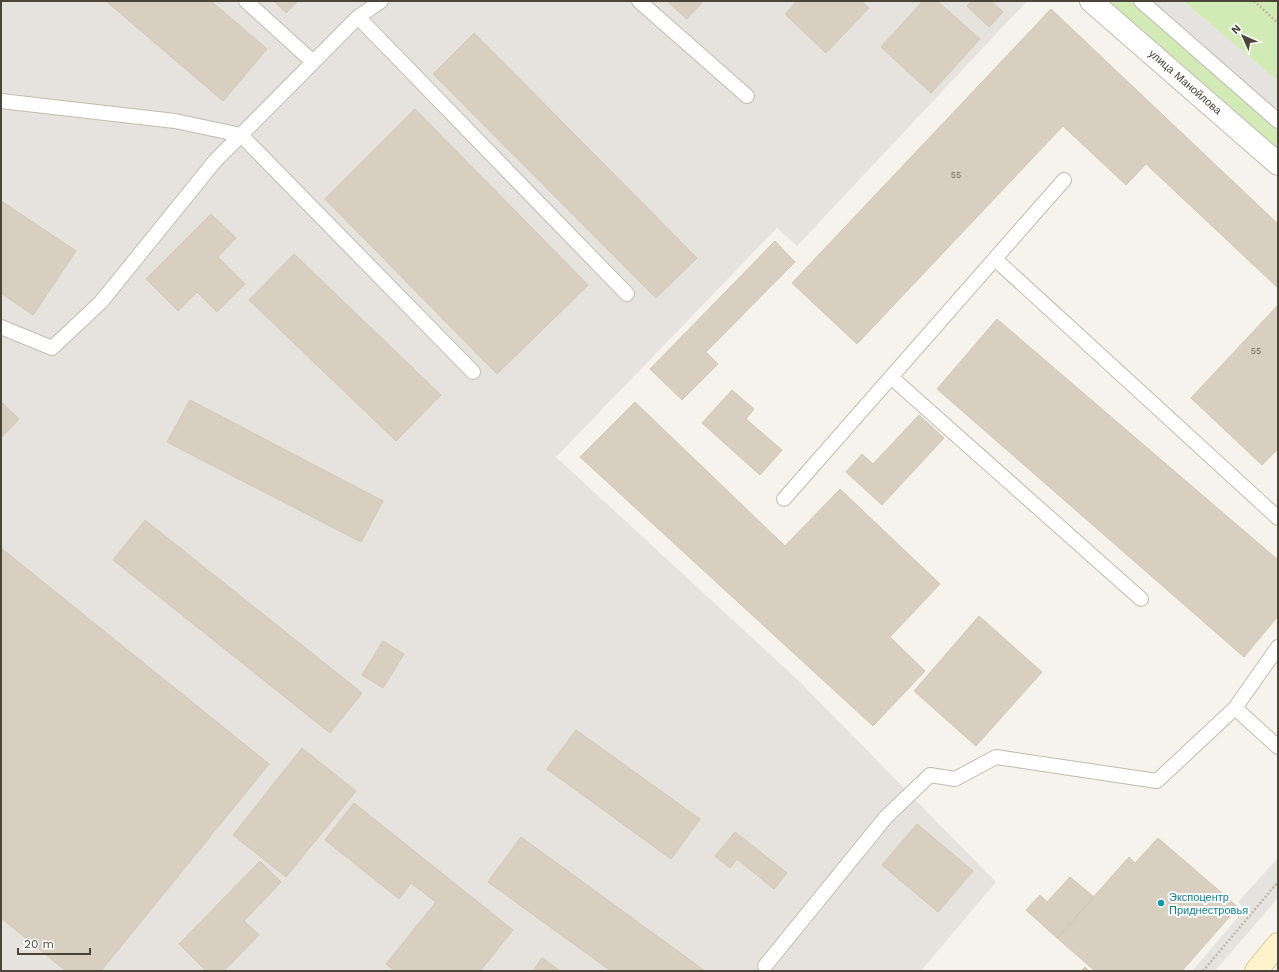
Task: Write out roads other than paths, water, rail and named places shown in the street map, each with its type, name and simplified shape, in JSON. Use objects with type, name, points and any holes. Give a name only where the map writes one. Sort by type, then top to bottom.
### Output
[{"type":"street","name":"улица Манойлова","points":[[1092,1],[1278,164]]},
{"type":"street","points":[[1256,971],[1278,944]]},
{"type":"lane","points":[[246,1],[313,62]]},
{"type":"lane","points":[[1,327],[52,348],[101,302],[215,161],[358,17],[381,1]]},
{"type":"lane","points":[[639,1],[747,96]]},
{"type":"lane","points":[[1141,1],[1278,121]]},
{"type":"lane","points":[[358,17],[627,294]]},
{"type":"lane","points":[[1,101],[175,121],[241,135],[473,372]]},
{"type":"lane","points":[[784,499],[1064,180]]},
{"type":"lane","points":[[994,259],[1278,518]]},
{"type":"lane","points":[[891,376],[1141,599]]},
{"type":"lane","points":[[764,966],[886,817],[930,775],[955,779],[996,757],[1157,781],[1235,708],[1278,647]]},
{"type":"lane","points":[[1235,708],[1278,747]]},
{"type":"place","name":"Экспоцентр Приднестровья","points":[[1161,903]]}]
